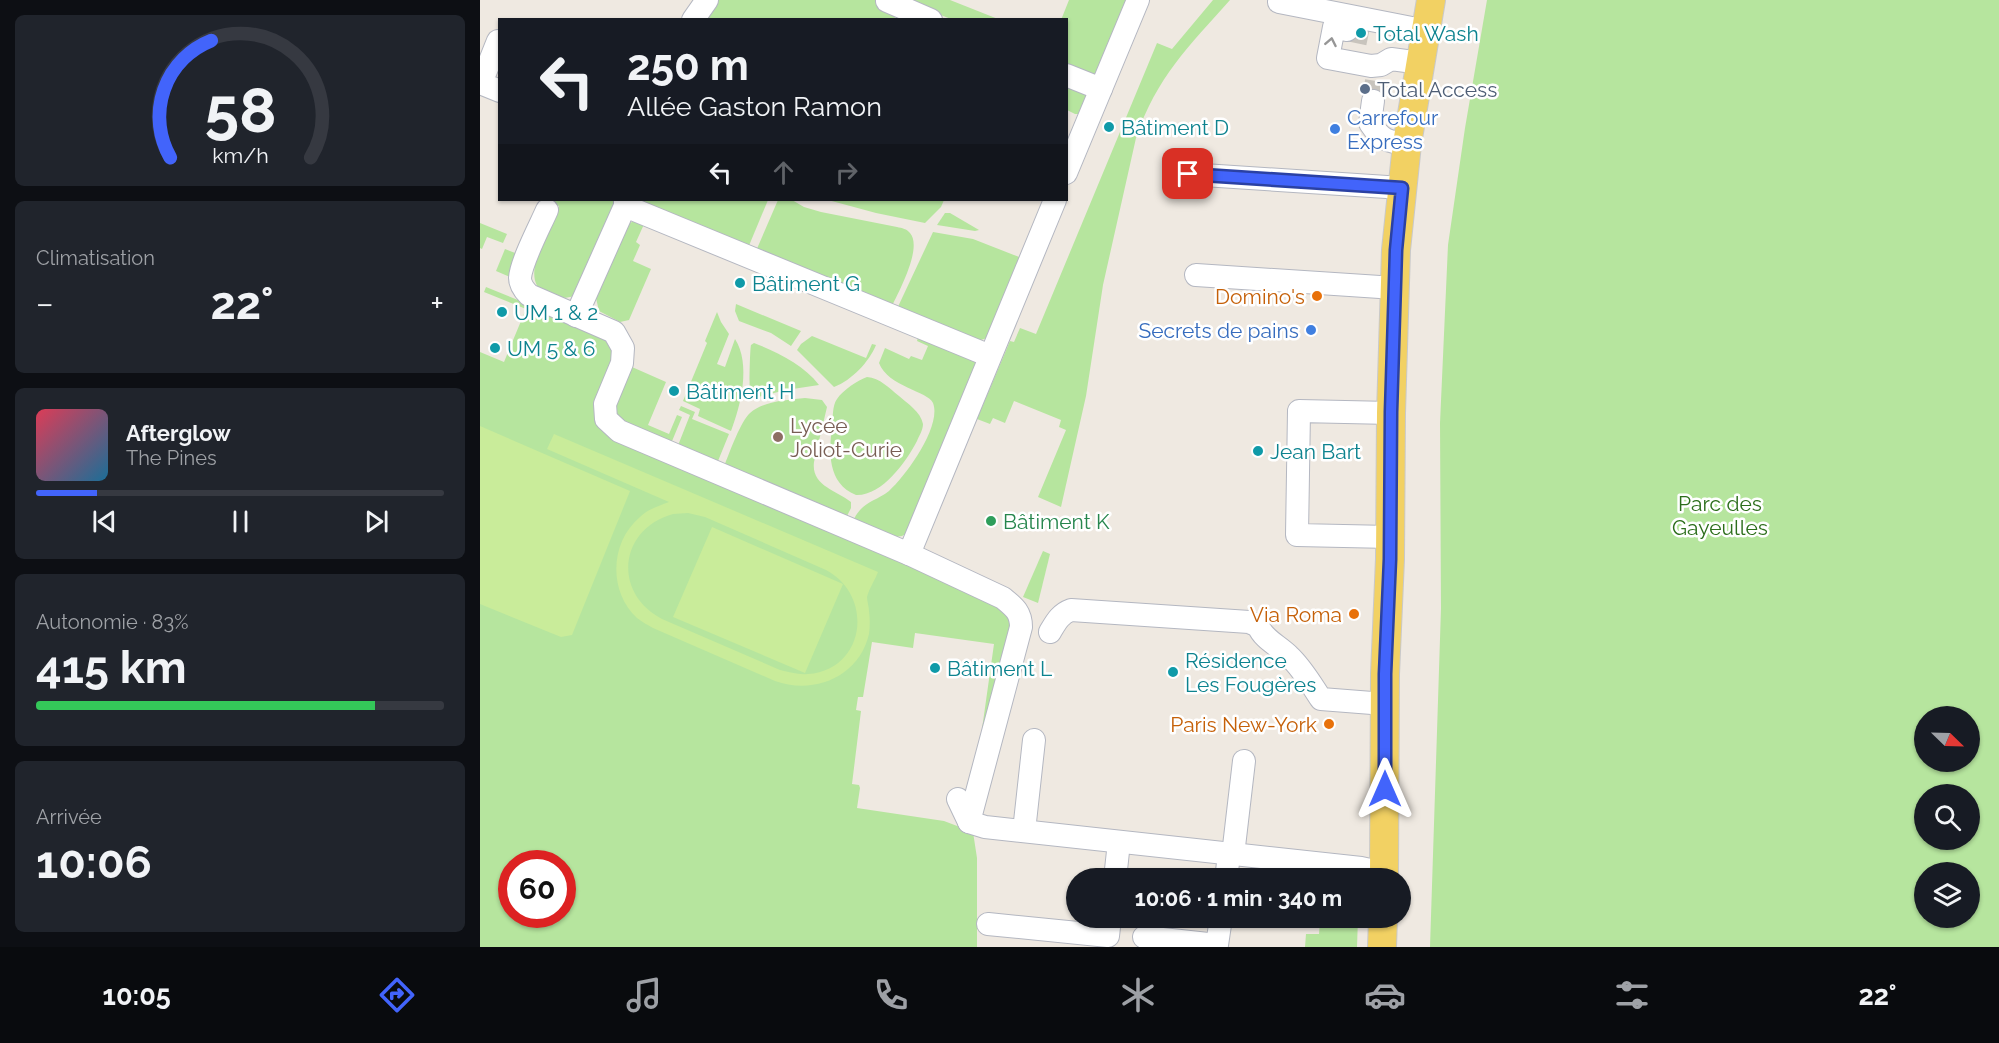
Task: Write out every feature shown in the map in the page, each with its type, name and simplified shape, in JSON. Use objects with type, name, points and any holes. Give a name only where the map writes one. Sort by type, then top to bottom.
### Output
[{"type":"main road","points":[[1384,868],[1385,704],[1395,288],[1407,144],[1431,13]]},
{"type":"main road","points":[[1382,947],[1383,928]]},
{"type":"street","points":[[694,18],[707,0]]},
{"type":"street","points":[[1068,168],[1138,0]]},
{"type":"street","points":[[887,1],[926,18]]},
{"type":"street","points":[[1279,2],[1431,13]]},
{"type":"street","points":[[1347,30],[1334,27],[1328,58],[1371,66],[1380,76]]},
{"type":"street","points":[[1376,36],[1383,37],[1389,44],[1370,123],[1378,135],[1390,142],[1407,144]]},
{"type":"street","points":[[492,40],[480,83],[498,90]]},
{"type":"street","points":[[1380,76],[1421,63]]},
{"type":"street","points":[[1068,76],[1101,89]]},
{"type":"street","points":[[1188,174],[1402,188]]},
{"type":"street","points":[[909,554],[1055,201]]},
{"type":"street","points":[[576,316],[625,203],[990,356]]},
{"type":"street","points":[[547,210],[522,269],[521,284],[529,295],[614,332],[623,348],[622,363],[605,404],[606,419],[619,431],[909,554],[1004,598],[1016,608],[1021,617],[1019,637],[977,824]]},
{"type":"street","points":[[1196,275],[1395,288]]},
{"type":"street","points":[[1390,537],[1297,535],[1299,411],[1391,412]]},
{"type":"street","points":[[1050,632],[1057,620],[1065,612],[1071,610],[1249,622],[1258,626],[1262,635],[1290,656],[1321,699],[1385,704]]},
{"type":"street","points":[[1024,831],[1034,740]]},
{"type":"street","points":[[1228,868],[1244,761]]},
{"type":"street","points":[[958,799],[977,824],[1231,855],[1361,868]]},
{"type":"street","points":[[1116,868],[1119,842]]},
{"type":"street","points":[[988,924],[1108,936],[1109,928]]},
{"type":"street","points":[[1144,937],[1217,945],[1220,928]]},
{"type":"green space","points":[[715,0],[885,0],[897,11],[895,18],[702,18]]},
{"type":"green space","points":[[914,0],[950,0],[995,18],[948,18],[912,4]]},
{"type":"green space","points":[[1069,0],[1125,0],[1127,2],[1094,76],[1068,68],[1068,18],[1062,18]]},
{"type":"green space","points":[[1213,0],[1230,0],[1188,48],[1164,80],[1153,98],[1136,138],[1103,285],[1086,396],[1061,507],[1038,497],[1066,430],[1059,427],[1061,420],[1014,401],[1005,423],[993,418],[990,424],[977,419],[1010,341],[1014,342],[1020,328],[1036,334],[1157,43],[1172,49]]},
{"type":"green space","name":"Parc des Gayeulles","points":[[1487,0],[1999,0],[1999,947],[1430,947],[1441,608],[1440,423],[1448,245]]},
{"type":"green space","points":[[1068,82],[1089,95],[1081,114],[1068,110]]},
{"type":"green space","points":[[546,201],[621,201],[574,296],[567,298],[547,294],[538,288],[535,278],[538,253],[559,206]]},
{"type":"green space","points":[[642,201],[768,201],[748,248]]},
{"type":"green space","points":[[778,201],[794,201],[821,212],[899,227],[909,232],[914,249],[904,282],[891,308],[756,251]]},
{"type":"green space","points":[[832,201],[944,201],[941,207],[925,223]]},
{"type":"green space","points":[[945,213],[950,213],[979,230],[937,225]]},
{"type":"green space","points":[[634,221],[645,222],[636,242],[640,245],[633,261],[651,269],[629,320],[620,322],[599,311],[596,298],[626,225]]},
{"type":"green space","points":[[480,223],[507,234],[503,243],[487,237],[482,249],[480,248]]},
{"type":"green space","points":[[933,232],[973,239],[1023,260],[987,338],[978,341],[896,311]]},
{"type":"green space","points":[[505,249],[523,256],[515,279],[496,271]]},
{"type":"green space","points":[[486,287],[602,334],[617,354],[596,415],[1001,603],[1016,624],[981,736],[994,644],[915,633],[913,648],[872,642],[863,697],[858,697],[856,710],[861,711],[852,784],[859,785],[860,788],[857,808],[944,821],[973,832],[977,858],[977,947],[480,947],[480,352],[504,362],[526,309],[484,292]]},
{"type":"green space","points":[[736,304],[801,331],[791,346],[771,333],[739,321],[735,311]]},
{"type":"green space","points":[[717,312],[729,334],[717,364],[725,367],[735,339],[743,360],[741,397],[731,431],[698,416],[700,409],[683,401]]},
{"type":"green space","points":[[919,334],[977,362],[909,532],[895,537],[854,519],[861,509],[884,495],[896,484],[913,463],[928,437],[934,413],[933,403],[924,395],[891,378],[879,363],[885,348],[909,359],[911,356],[922,360],[928,346],[917,341]]},
{"type":"green space","points":[[812,336],[866,358],[872,344],[876,345],[859,370],[834,387],[797,350]]},
{"type":"green space","points":[[754,343],[798,365],[819,385],[754,396],[750,392],[750,384],[751,345]]},
{"type":"green space","points":[[632,367],[666,382],[648,425],[669,434],[677,415],[682,417],[670,446],[614,417],[624,370]]},
{"type":"green space","points":[[867,377],[884,384],[910,405],[920,416],[923,426],[900,468],[875,490],[856,495],[840,483],[832,466],[830,446],[833,412],[835,402],[840,396],[859,380]]},
{"type":"green space","points":[[805,398],[822,400],[827,407],[814,470],[820,482],[851,502],[847,516],[725,464],[739,429],[750,413],[769,404]]},
{"type":"green space","points":[[681,406],[695,412],[692,419],[729,434],[718,461],[677,448],[690,415],[679,410]]},
{"type":"green space","points":[[480,426],[630,491],[572,635],[561,637],[480,604]]},
{"type":"green space","points":[[554,434],[878,572],[867,597],[870,616],[869,634],[864,649],[856,661],[833,679],[805,686],[790,685],[775,681],[641,621],[628,607],[621,594],[617,581],[618,553],[630,527],[640,517],[669,502],[547,449]],"holes":[[[688,513],[705,517],[826,570],[842,582],[852,597],[857,613],[857,630],[852,646],[842,660],[827,669],[808,674],[780,670],[662,619],[646,608],[635,594],[629,578],[628,562],[633,547],[641,533],[655,522],[673,514]]]},
{"type":"green space","points":[[712,527],[843,584],[805,673],[673,617]]},
{"type":"green space","points":[[1043,551],[1050,554],[1038,603],[1023,597]]},
{"type":"green space","points":[[1319,928],[1358,928],[1357,947],[1305,947],[1306,934],[1319,934]]},
{"type":"tunnel","points":[[1347,30],[1376,36]]},
{"type":"tunnel","points":[[1373,101],[1376,81]]},
{"type":"place","name":"Total Wash","points":[[1361,33]]},
{"type":"place","name":"Total Access","points":[[1365,89]]},
{"type":"place","name":"Bâtiment D","points":[[1109,127]]},
{"type":"place","name":"Carrefour Express","points":[[1335,129]]},
{"type":"place","name":"Bâtiment G","points":[[740,283]]},
{"type":"place","name":"Domino's","points":[[1317,296]]},
{"type":"place","name":"UM 1 & 2","points":[[502,312]]},
{"type":"place","name":"Secrets de pains","points":[[1311,330]]},
{"type":"place","name":"UM 5 & 6","points":[[495,348]]},
{"type":"place","name":"Bâtiment H","points":[[674,391]]},
{"type":"place","name":"Lycée Joliot-Curie","points":[[778,437]]},
{"type":"place","name":"Jean Bart","points":[[1258,451]]},
{"type":"place","name":"Bâtiment K","points":[[991,521]]},
{"type":"place","name":"Via Roma","points":[[1354,614]]},
{"type":"place","name":"Bâtiment L","points":[[935,668]]},
{"type":"place","name":"Résidence Les Fougères","points":[[1173,672]]},
{"type":"place","name":"Paris New-York","points":[[1329,724]]},
{"type":"route","points":[[1188,174],[1402,188],[1396,250],[1391,412],[1390,559],[1385,674],[1385,789]]}]
